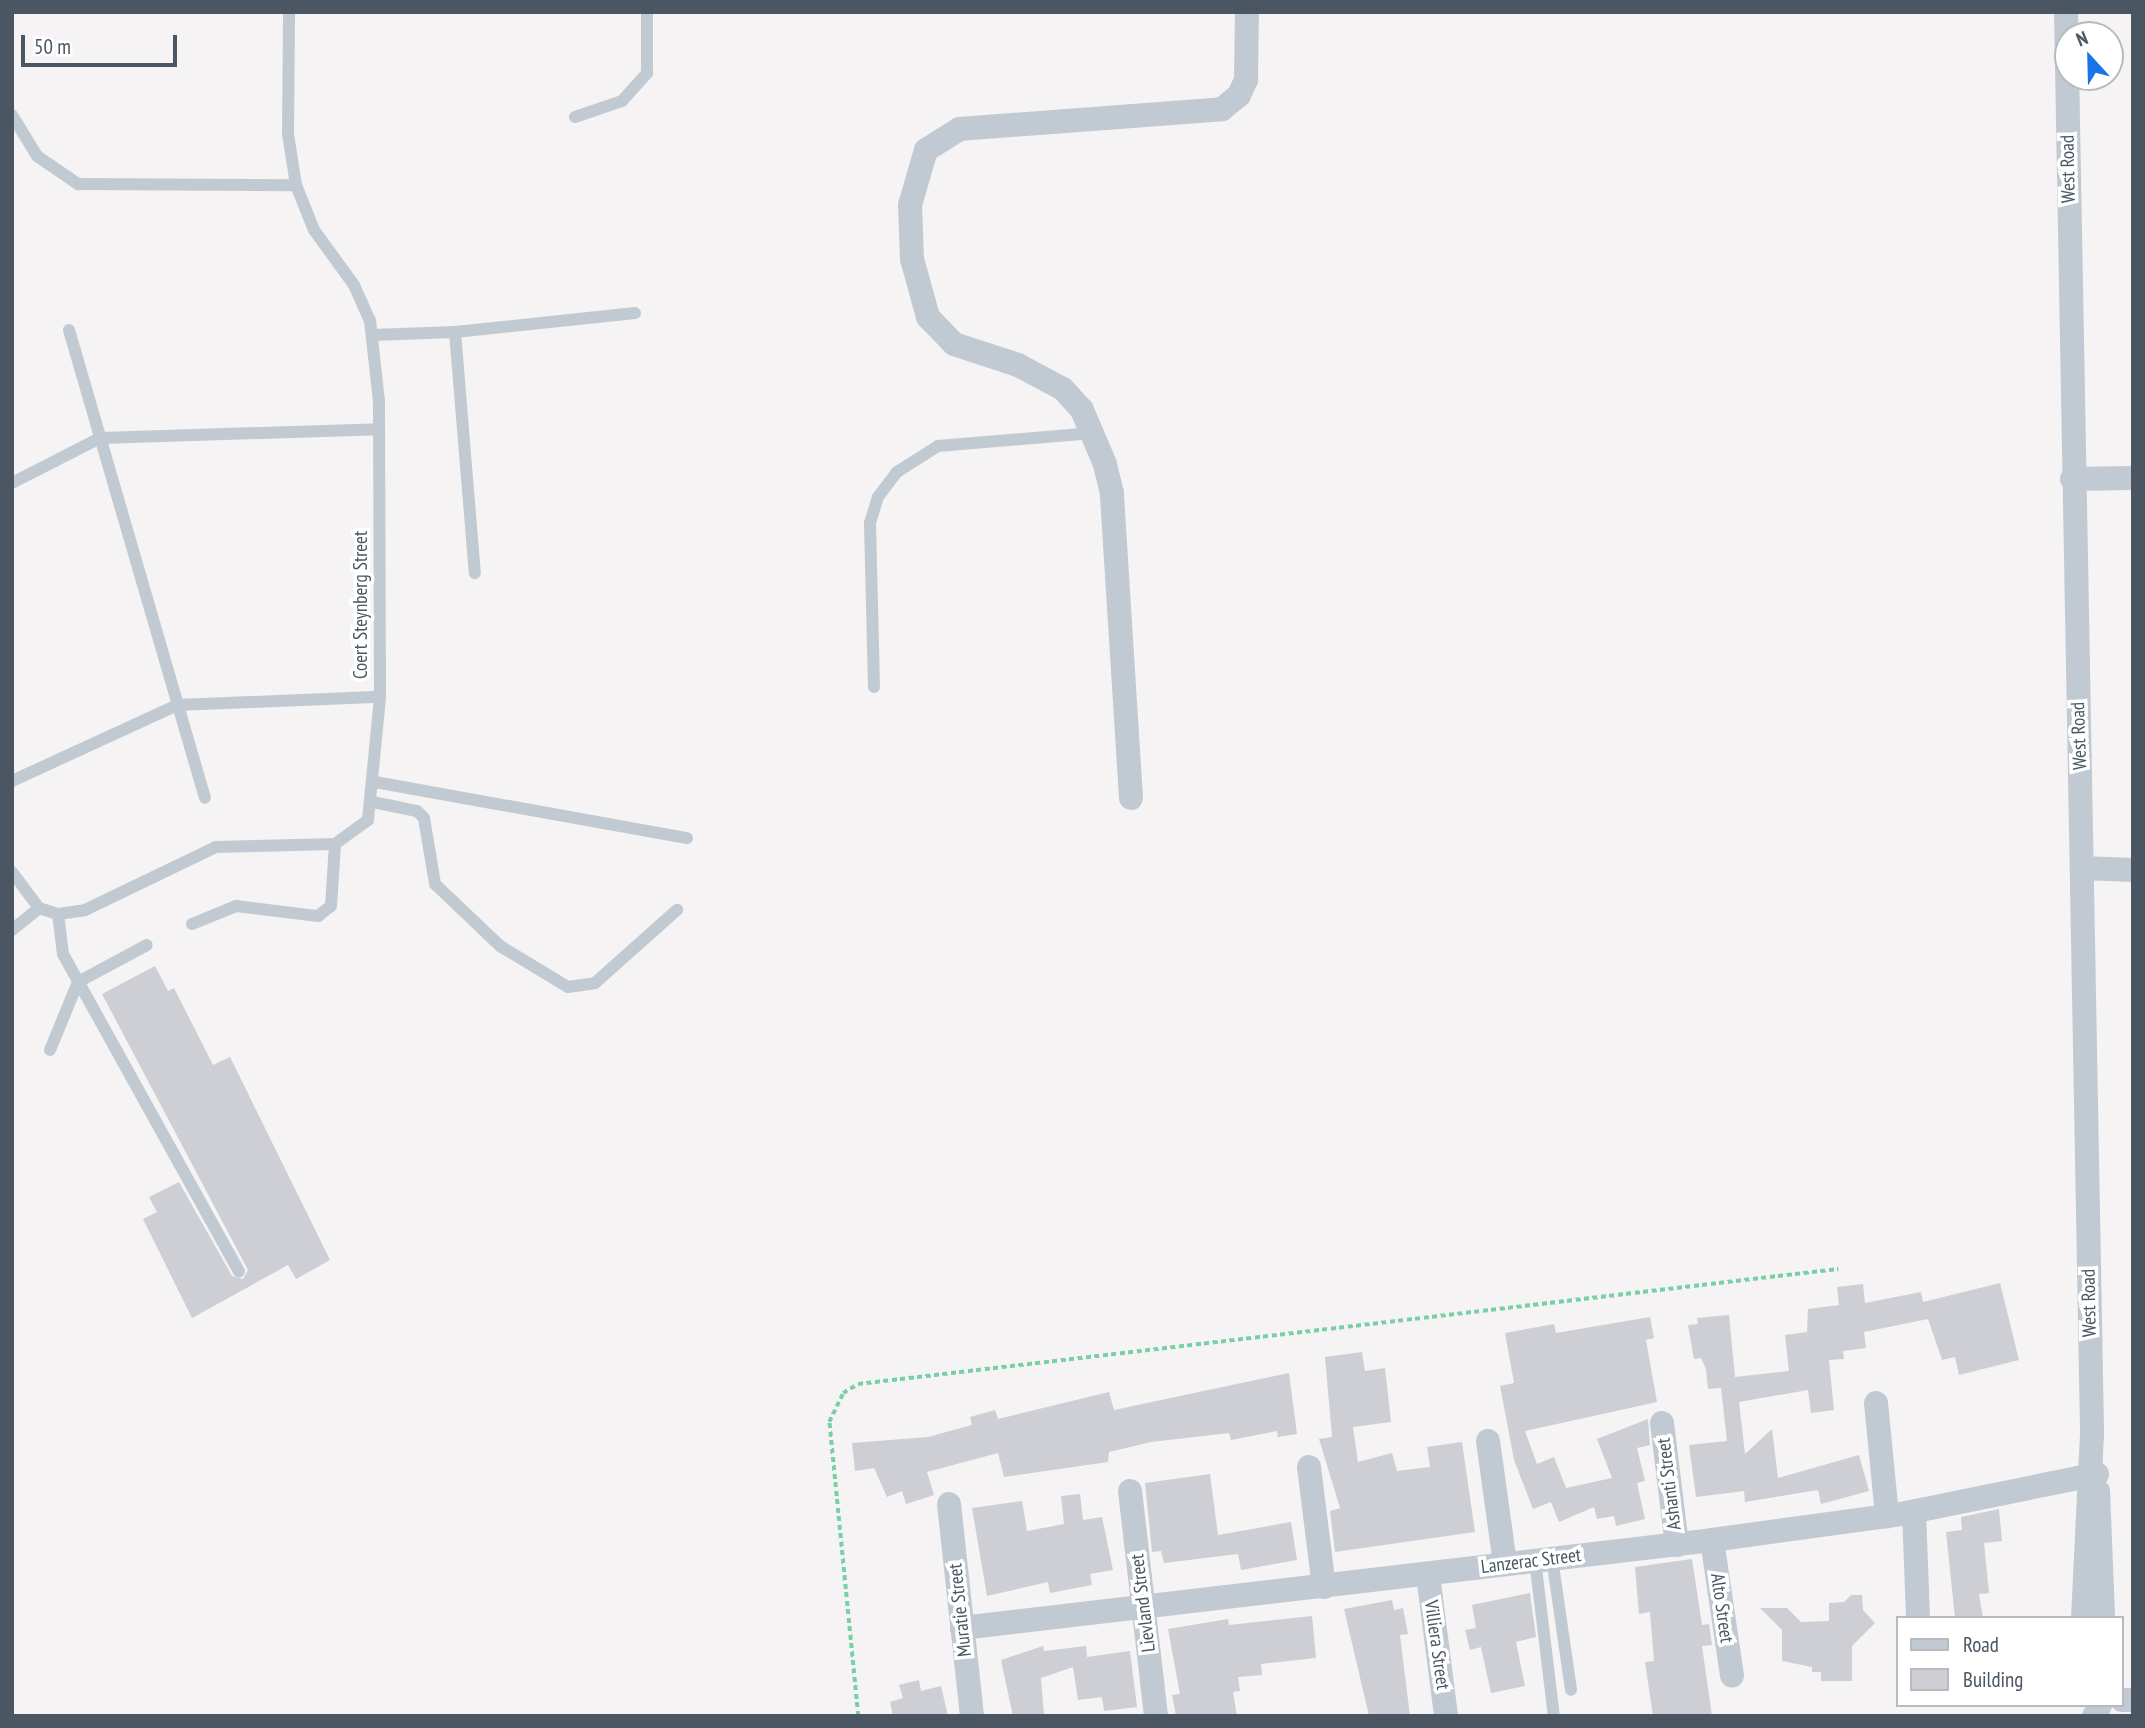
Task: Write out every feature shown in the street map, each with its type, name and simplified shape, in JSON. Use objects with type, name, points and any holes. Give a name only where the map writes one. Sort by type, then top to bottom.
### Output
[{"type":"street","points":[[1131,798],[1112,494],[1093,433],[1063,389],[1018,365],[954,344],[928,317],[909,233],[914,179],[926,150],[959,129],[1222,109],[1239,96],[1246,80],[1247,12]]},
{"type":"street","name":"West Road","points":[[2066,12],[2072,479],[2083,868],[2091,1470],[2083,1616]]},
{"type":"street","points":[[2072,479],[2133,478]]},
{"type":"street","points":[[2083,868],[2133,870]]},
{"type":"street","points":[[1876,1403],[1887,1516]]},
{"type":"street","name":"Ashanti Street","points":[[1662,1423],[1677,1545]]},
{"type":"street","points":[[1488,1441],[1504,1563]]},
{"type":"street","points":[[1309,1467],[1324,1587]]},
{"type":"street","name":"West Road","points":[[2091,1470],[2103,1616]]},
{"type":"street","name":"Lanzerac Street","points":[[962,1628],[1677,1545],[1887,1516],[2091,1470]]},
{"type":"street","name":"Lievland Street","points":[[1130,1491],[1156,1716]]},
{"type":"street","name":"Muratie Street","points":[[949,1504],[972,1716]]},
{"type":"street","points":[[1914,1511],[1918,1616]]},
{"type":"street","name":"Alto Street","points":[[1712,1540],[1732,1676]]},
{"type":"street","name":"Villiera Street","points":[[1427,1575],[1446,1716]]},
{"type":"street","points":[[2091,1707],[2094,1716],[2099,1707]]},
{"type":"lane","name":"Coert Steynberg Street","points":[[289,12],[288,134],[296,185],[314,230],[354,285],[372,335],[379,429],[380,697],[373,802],[368,820],[335,844]]},
{"type":"lane","points":[[575,117],[622,101],[647,73],[647,12]]},
{"type":"lane","points":[[12,115],[37,156],[78,184],[296,185]]},
{"type":"lane","points":[[372,335],[455,332],[635,313]]},
{"type":"lane","points":[[69,330],[146,583],[177,705],[205,798]]},
{"type":"lane","points":[[455,332],[475,573]]},
{"type":"lane","points":[[12,483],[100,438],[379,429]]},
{"type":"lane","points":[[874,687],[870,523],[878,497],[897,472],[938,446],[1093,433]]},
{"type":"lane","points":[[12,780],[177,705],[380,697]]},
{"type":"lane","points":[[375,782],[687,838]]},
{"type":"lane","points":[[373,802],[417,811],[424,818],[435,884],[500,946],[568,987],[594,983],[677,910]]},
{"type":"lane","points":[[12,873],[39,908],[58,914],[85,911],[216,847],[335,844],[331,906],[318,916],[236,906],[192,924]]},
{"type":"lane","points":[[12,930],[39,908]]},
{"type":"lane","points":[[58,914],[63,954],[239,1271]]},
{"type":"lane","points":[[50,1050],[78,982],[147,945]]},
{"type":"lane","points":[[1544,1559],[1571,1689]]},
{"type":"lane","points":[[1544,1559],[1554,1716]]},
{"type":"path","points":[[858,1716],[829,1422],[842,1394],[858,1384],[1838,1269]]},
{"type":"building","points":[[155,966],[168,991],[174,988],[213,1065],[230,1057],[330,1260],[296,1279],[288,1265],[192,1318],[143,1219],[157,1212],[149,1197],[179,1182],[232,1276],[243,1279],[248,1270],[102,994]]},
{"type":"building","points":[[2000,1283],[2019,1360],[1959,1375],[1955,1357],[1942,1360],[1928,1319],[1864,1332],[1866,1348],[1843,1351],[1844,1359],[1829,1360],[1834,1410],[1811,1413],[1808,1390],[1739,1402],[1745,1454],[1772,1429],[1778,1478],[1859,1455],[1869,1491],[1821,1504],[1818,1490],[1745,1502],[1744,1491],[1696,1497],[1689,1445],[1727,1441],[1721,1388],[1708,1389],[1706,1369],[1701,1358],[1694,1359],[1688,1325],[1698,1324],[1697,1318],[1729,1315],[1735,1377],[1789,1371],[1785,1335],[1807,1332],[1808,1309],[1839,1305],[1837,1287],[1863,1284],[1865,1303],[1921,1292],[1923,1302]]},
{"type":"building","points":[[1650,1317],[1654,1338],[1646,1340],[1657,1402],[1525,1431],[1537,1464],[1554,1457],[1566,1488],[1612,1478],[1597,1439],[1648,1419],[1650,1445],[1637,1448],[1645,1481],[1637,1483],[1645,1519],[1616,1526],[1614,1516],[1597,1519],[1594,1507],[1559,1522],[1551,1502],[1533,1509],[1514,1460],[1500,1386],[1514,1383],[1505,1333],[1554,1324],[1556,1333]]},
{"type":"building","points":[[1362,1352],[1365,1371],[1385,1368],[1391,1422],[1353,1427],[1358,1462],[1392,1453],[1397,1471],[1430,1467],[1427,1447],[1462,1442],[1475,1532],[1335,1552],[1330,1511],[1340,1508],[1319,1439],[1332,1437],[1325,1357]]},
{"type":"building","points":[[1289,1373],[1297,1434],[1278,1437],[1277,1431],[1231,1440],[1229,1433],[1151,1442],[1109,1452],[1108,1462],[1004,1477],[998,1453],[927,1472],[934,1495],[906,1504],[902,1491],[887,1497],[874,1468],[855,1471],[852,1443],[928,1437],[972,1425],[970,1417],[995,1410],[998,1419],[1109,1392],[1114,1410]]},
{"type":"building","points":[[1210,1474],[1218,1535],[1291,1522],[1297,1560],[1241,1570],[1238,1554],[1164,1563],[1161,1551],[1152,1552],[1145,1483]]},
{"type":"building","points":[[1080,1494],[1083,1520],[1102,1517],[1113,1570],[1090,1574],[1092,1585],[1050,1593],[1048,1582],[987,1596],[972,1508],[1022,1501],[1027,1531],[1064,1524],[1061,1496]]},
{"type":"building","points":[[1999,1509],[2002,1541],[1984,1543],[1989,1593],[1979,1594],[1983,1616],[1955,1616],[1946,1532],[1962,1530],[1961,1517]]},
{"type":"building","points":[[1692,1559],[1702,1625],[1709,1624],[1712,1645],[1702,1646],[1712,1716],[1653,1716],[1645,1662],[1654,1661],[1650,1612],[1639,1614],[1635,1567]]},
{"type":"building","points":[[1530,1593],[1536,1637],[1516,1642],[1525,1686],[1491,1693],[1481,1647],[1470,1650],[1465,1630],[1476,1628],[1472,1605]]},
{"type":"building","points":[[1851,1595],[1862,1595],[1863,1610],[1875,1623],[1852,1646],[1852,1681],[1821,1681],[1821,1672],[1812,1672],[1812,1667],[1782,1661],[1782,1630],[1760,1608],[1787,1608],[1801,1622],[1829,1621],[1829,1603],[1844,1602]]},
{"type":"building","points":[[1392,1600],[1394,1610],[1403,1608],[1408,1634],[1400,1635],[1410,1716],[1369,1716],[1344,1609]]},
{"type":"building","points":[[1312,1616],[1316,1658],[1261,1664],[1262,1675],[1238,1677],[1240,1691],[1233,1692],[1237,1716],[1176,1716],[1172,1695],[1180,1694],[1168,1629],[1228,1619],[1229,1625]]},
{"type":"building","points":[[1043,1646],[1044,1651],[1086,1646],[1087,1657],[1130,1651],[1137,1707],[1104,1711],[1102,1697],[1078,1700],[1073,1667],[1041,1678],[1044,1716],[1013,1716],[1001,1660]]},
{"type":"building","points":[[919,1680],[921,1691],[941,1686],[948,1716],[893,1716],[890,1702],[903,1698],[899,1685]]}]
